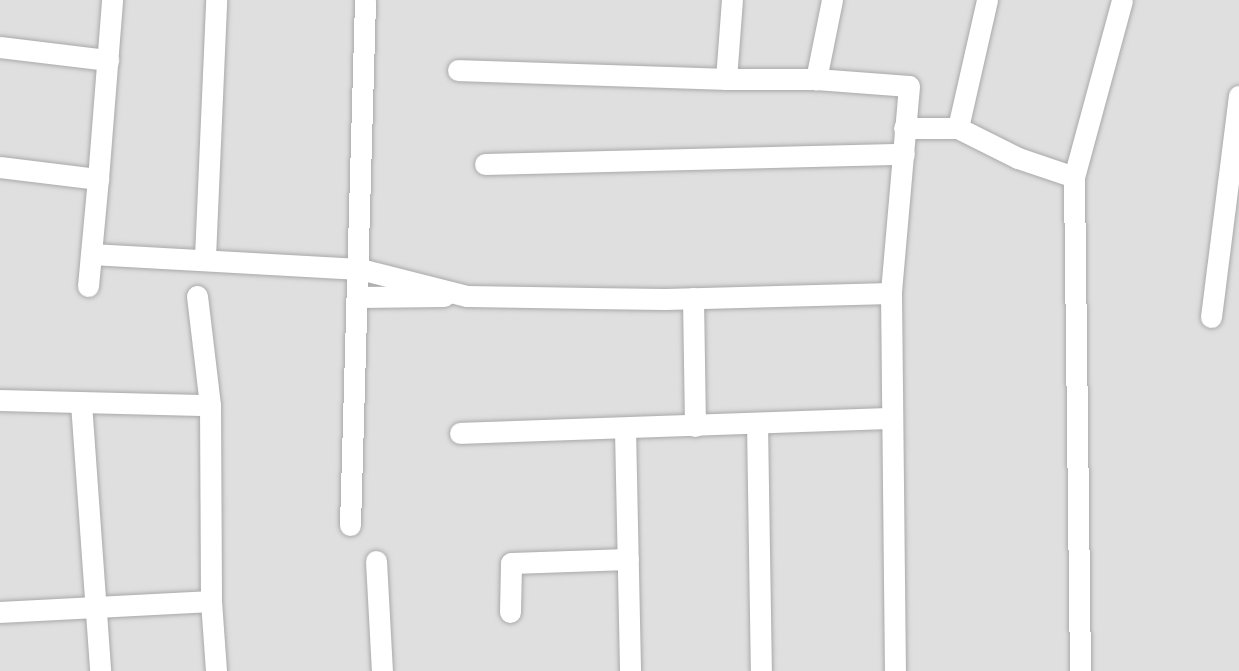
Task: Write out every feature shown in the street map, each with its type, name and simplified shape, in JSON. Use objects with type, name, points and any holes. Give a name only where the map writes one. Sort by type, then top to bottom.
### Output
[{"type":"street","points":[[88,285],[112,0]]},
{"type":"street","points":[[205,257],[216,0]]},
{"type":"street","points":[[350,525],[360,268],[365,0]]},
{"type":"street","points":[[726,79],[732,0]]},
{"type":"street","points":[[816,79],[832,0]]},
{"type":"street","points":[[958,128],[987,0]]},
{"type":"street","points":[[1080,671],[1074,177],[1122,0]]},
{"type":"street","points":[[0,47],[107,60]]},
{"type":"street","points":[[458,70],[726,79],[816,79],[909,86],[891,293],[895,671]]},
{"type":"street","points":[[1212,317],[1239,96]]},
{"type":"street","points":[[904,128],[958,128],[1018,158],[1074,177]]},
{"type":"street","points":[[485,164],[904,154]]},
{"type":"street","points":[[0,167],[98,179]]},
{"type":"street","points":[[91,254],[205,257],[360,268],[467,296]]},
{"type":"street","points":[[359,297],[694,298],[891,293]]},
{"type":"street","points":[[197,296],[210,405],[211,601],[216,671]]},
{"type":"street","points":[[694,298],[695,426]]},
{"type":"street","points":[[0,400],[210,405]]},
{"type":"street","points":[[81,403],[100,671]]},
{"type":"street","points":[[460,433],[892,418]]},
{"type":"street","points":[[757,423],[761,671]]},
{"type":"street","points":[[625,429],[630,671]]},
{"type":"street","points":[[510,612],[511,563],[628,559]]},
{"type":"street","points":[[376,561],[382,671]]},
{"type":"street","points":[[0,612],[211,601]]},
{"type":"shaded area","points":[[0,0],[1239,0],[1239,671],[0,671]]}]
